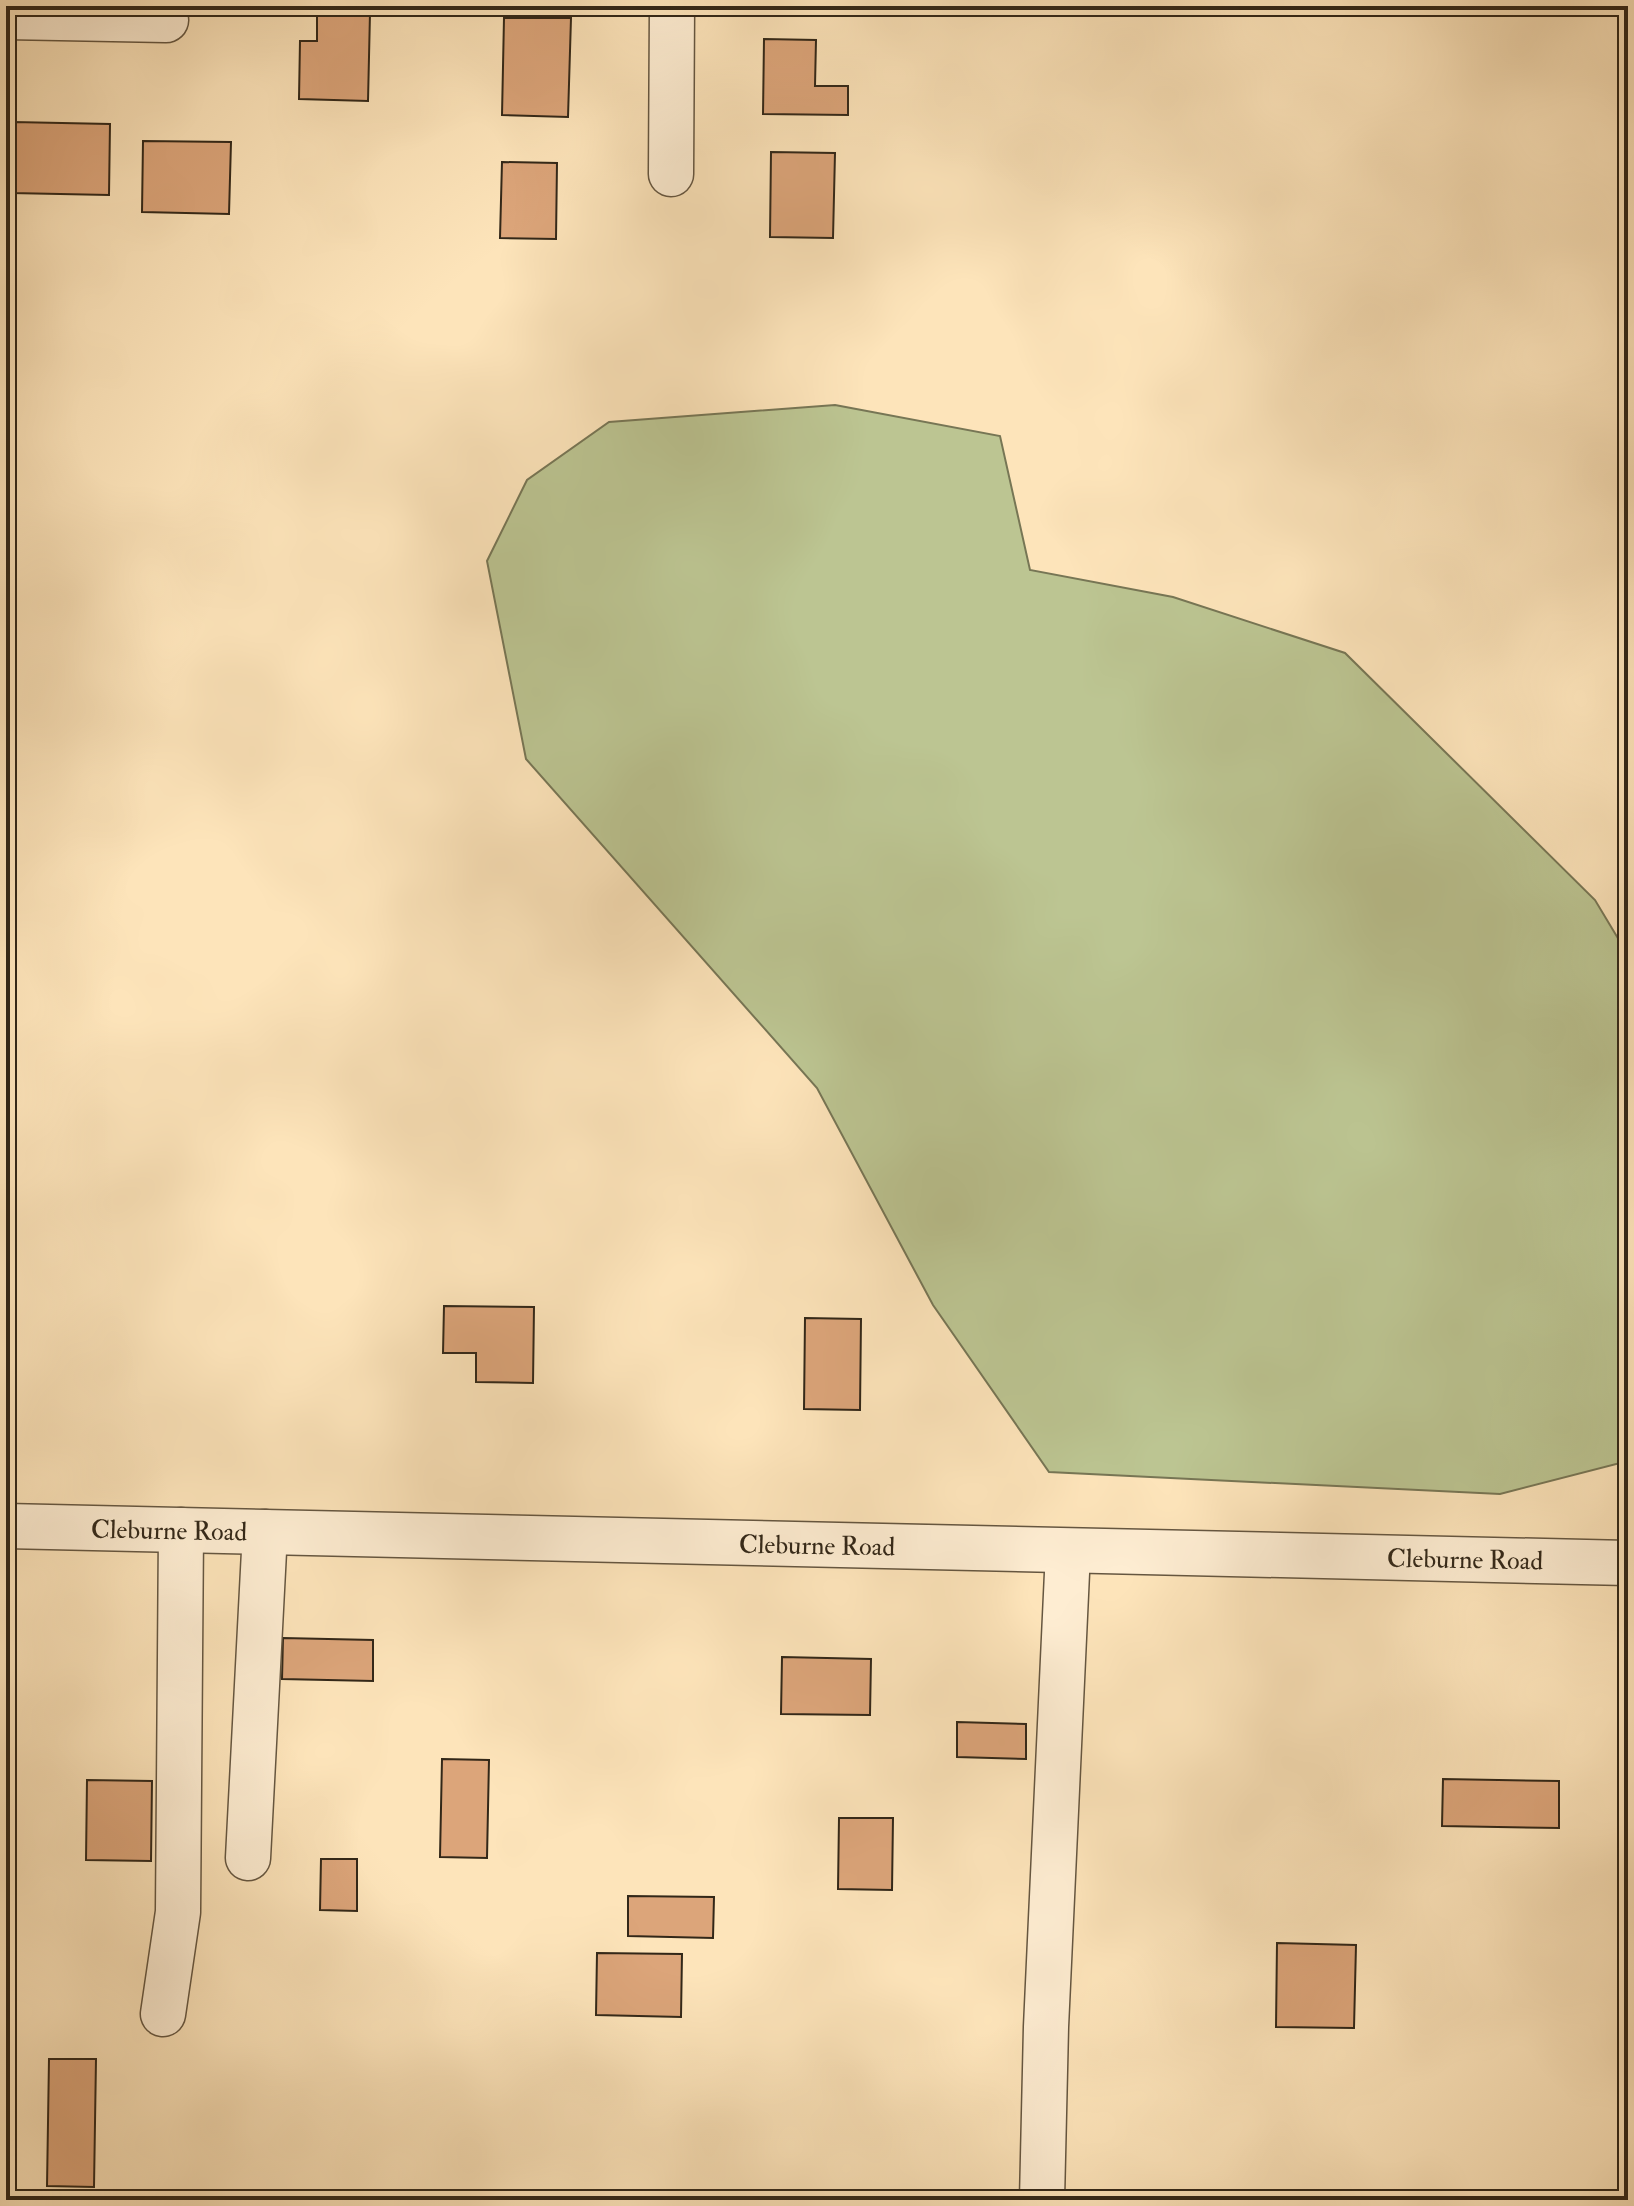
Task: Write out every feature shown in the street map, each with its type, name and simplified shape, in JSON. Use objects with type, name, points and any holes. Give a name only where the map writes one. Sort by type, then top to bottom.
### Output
[{"type":"street","points":[[671,174],[672,6]]},
{"type":"street","points":[[6,17],[166,20]]},
{"type":"street","name":"Cleburne Road","points":[[6,1526],[1628,1563]]},
{"type":"street","points":[[163,2014],[178,1912],[181,1530]]},
{"type":"street","points":[[248,1858],[265,1532]]},
{"type":"street","points":[[1042,2200],[1046,2027],[1068,1551]]},
{"type":"green space","points":[[835,405],[1000,436],[1030,570],[1173,597],[1345,653],[1595,900],[1628,955],[1628,1461],[1500,1494],[1049,1472],[933,1305],[817,1088],[526,759],[487,561],[527,480],[609,422]]},
{"type":"building","points":[[317,12],[370,13],[368,101],[299,99],[300,41],[317,41]]},
{"type":"building","points":[[504,18],[571,18],[568,117],[502,115]]},
{"type":"building","points":[[764,39],[816,40],[815,86],[848,86],[848,115],[763,114]]},
{"type":"building","points":[[13,122],[110,124],[109,195],[11,193]]},
{"type":"building","points":[[143,141],[231,142],[229,214],[142,212]]},
{"type":"building","points":[[771,152],[835,153],[833,238],[770,237]]},
{"type":"building","points":[[502,162],[557,163],[556,239],[500,238]]},
{"type":"building","points":[[444,1306],[534,1307],[533,1383],[476,1382],[476,1353],[443,1353]]},
{"type":"building","points":[[805,1318],[861,1319],[860,1410],[804,1409]]},
{"type":"building","points":[[283,1638],[373,1640],[373,1681],[282,1679]]},
{"type":"building","points":[[782,1657],[871,1659],[870,1715],[781,1714]]},
{"type":"building","points":[[957,1722],[1026,1724],[1026,1759],[957,1757]]},
{"type":"building","points":[[442,1759],[489,1760],[487,1858],[440,1857]]},
{"type":"building","points":[[1443,1779],[1559,1781],[1559,1828],[1442,1826]]},
{"type":"building","points":[[87,1780],[152,1781],[151,1861],[86,1860]]},
{"type":"building","points":[[839,1818],[893,1818],[892,1890],[838,1889]]},
{"type":"building","points":[[321,1859],[357,1859],[357,1911],[320,1910]]},
{"type":"building","points":[[628,1896],[714,1897],[713,1938],[628,1936]]},
{"type":"building","points":[[1277,1943],[1356,1945],[1354,2028],[1276,2027]]},
{"type":"building","points":[[597,1953],[682,1954],[681,2017],[596,2015]]},
{"type":"building","points":[[49,2059],[96,2059],[94,2187],[47,2186]]}]
